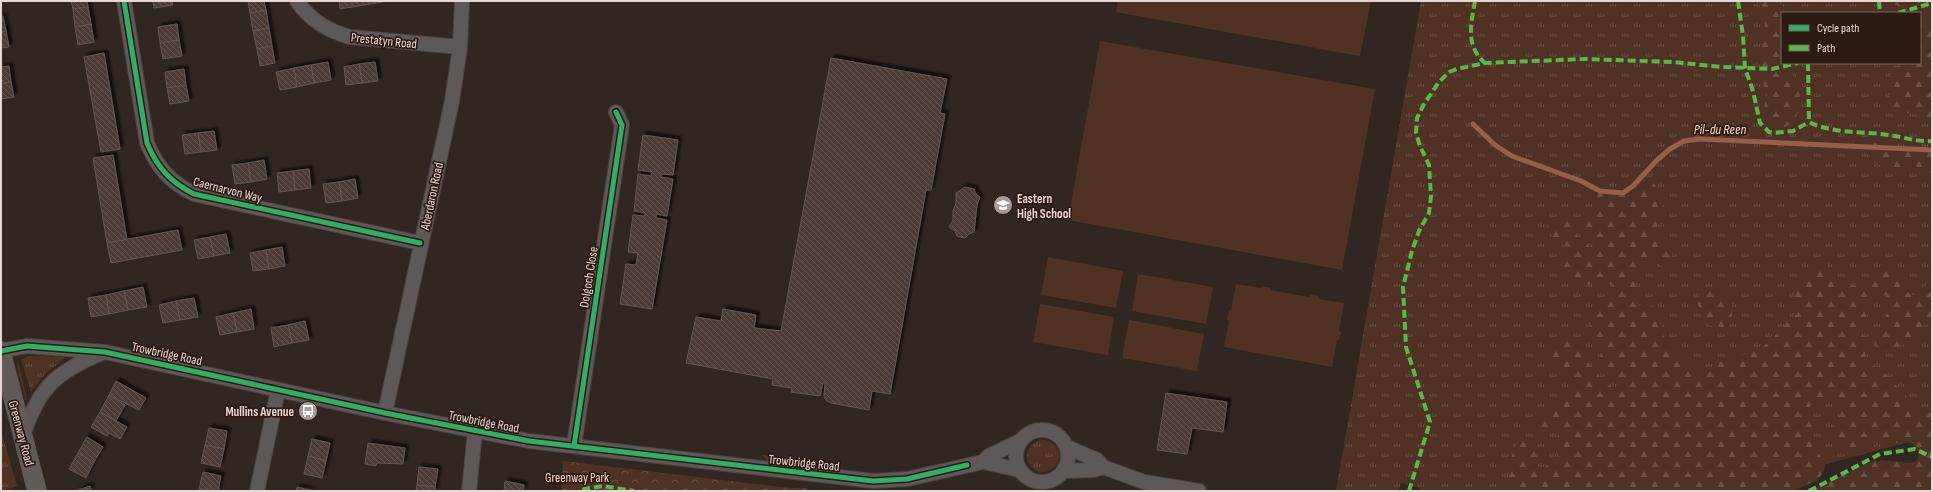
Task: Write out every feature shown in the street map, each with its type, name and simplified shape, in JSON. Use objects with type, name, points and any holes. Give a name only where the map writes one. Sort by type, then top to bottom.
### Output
[{"type":"street","name":"Caernarvon Way","points":[[124,1],[147,143],[154,159],[165,175],[180,187],[194,194],[420,243]]},
{"type":"street","name":"Prestatyn Road","points":[[297,1],[303,10],[323,26],[335,33],[350,37],[460,47]]},
{"type":"street","name":"Aberdaron Road","points":[[385,413],[420,243],[452,101],[460,47],[462,1]]},
{"type":"street","name":"Dolgoch Close","points":[[574,446],[622,126],[616,112]]},
{"type":"street","name":"Trowbridge Road","points":[[1,351],[27,346],[105,352],[385,413],[528,440],[873,481],[907,479],[983,462],[1020,470],[1028,478],[1042,487],[1064,471],[1094,470],[1103,467]]},
{"type":"street","name":"Greenway Road","points":[[1,351],[37,491]]},
{"type":"street","points":[[23,435],[29,417],[48,385],[59,375],[76,364],[105,352]]},
{"type":"street","points":[[257,491],[278,390]]},
{"type":"street","points":[[469,491],[475,430]]},
{"type":"street","name":"Trowbridge Road","points":[[983,462],[989,456],[1020,442],[1026,435],[1041,430],[1057,434],[1067,448],[1096,460],[1103,467],[1144,482],[1199,491]]},
{"type":"street","points":[[1020,442],[1016,456],[1016,464],[1020,470]]},
{"type":"street","points":[[1064,471],[1067,464],[1067,448]]},
{"type":"green space","points":[[1118,1],[1371,1],[1360,56],[1116,12]]},
{"type":"green space","points":[[1421,1],[1932,1],[1932,445],[1920,439],[1726,491],[1419,491],[1420,488],[1401,483],[1398,491],[1336,491]]},
{"type":"green space","points":[[1758,1],[1777,1],[1788,11],[1781,12],[1781,64],[1790,64],[1789,67],[1799,89],[1800,100],[1794,123],[1778,130],[1766,119],[1764,107],[1767,95],[1759,73],[1763,56],[1761,48],[1762,34],[1765,24]]},
{"type":"green space","points":[[1893,1],[1925,1],[1914,5],[1903,6],[1895,5]]},
{"type":"green space","points":[[1921,16],[1932,21],[1932,126],[1919,116],[1910,113],[1893,113],[1888,108],[1887,98],[1892,92],[1895,82],[1889,72],[1892,66],[1921,64]]},
{"type":"green space","points":[[1100,41],[1375,89],[1342,270],[1068,220]]},
{"type":"green space","points":[[1874,143],[1889,144],[1902,149],[1932,150],[1932,173],[1924,171],[1915,165],[1887,168],[1874,162],[1868,154]]},
{"type":"green space","points":[[1640,177],[1648,177],[1661,192],[1662,211],[1654,239],[1668,246],[1671,252],[1671,258],[1663,268],[1654,258],[1649,262],[1638,280],[1635,293],[1636,300],[1638,306],[1647,305],[1658,310],[1663,334],[1666,340],[1699,373],[1709,372],[1724,359],[1734,358],[1763,347],[1779,332],[1790,318],[1797,315],[1799,310],[1795,302],[1794,294],[1799,281],[1809,270],[1824,262],[1829,265],[1833,277],[1848,285],[1856,285],[1875,274],[1897,267],[1902,269],[1906,291],[1912,295],[1920,294],[1932,277],[1932,321],[1922,327],[1915,339],[1908,345],[1901,344],[1895,352],[1881,352],[1874,343],[1875,336],[1882,327],[1893,303],[1888,297],[1881,294],[1869,306],[1862,328],[1866,349],[1865,358],[1871,365],[1883,371],[1908,398],[1912,408],[1918,412],[1932,413],[1932,491],[1811,491],[1868,463],[1881,460],[1910,463],[1917,461],[1919,455],[1916,446],[1905,441],[1893,444],[1872,442],[1855,450],[1845,450],[1837,443],[1832,434],[1833,425],[1841,413],[1841,406],[1837,401],[1828,400],[1812,403],[1808,409],[1812,426],[1809,435],[1815,451],[1825,460],[1823,473],[1810,484],[1792,491],[1513,491],[1509,472],[1512,455],[1516,445],[1522,438],[1529,440],[1538,447],[1538,466],[1544,468],[1558,457],[1553,443],[1563,428],[1560,424],[1544,432],[1538,431],[1535,428],[1534,423],[1540,416],[1557,403],[1567,389],[1580,385],[1573,376],[1556,363],[1549,355],[1552,346],[1555,343],[1561,340],[1569,342],[1578,350],[1606,383],[1620,390],[1621,386],[1609,368],[1603,366],[1599,358],[1603,352],[1590,327],[1591,318],[1595,311],[1601,305],[1618,297],[1617,290],[1606,282],[1601,281],[1591,283],[1576,294],[1570,292],[1574,278],[1559,260],[1571,255],[1574,251],[1568,246],[1558,243],[1547,229],[1548,221],[1564,216],[1574,218],[1577,221],[1575,234],[1590,247],[1593,246],[1593,239],[1585,226],[1586,219],[1596,207],[1597,193],[1607,189],[1627,187]]},
{"type":"green space","points":[[1048,257],[1123,271],[1116,308],[1041,295]]},
{"type":"green space","points":[[1138,274],[1213,287],[1206,324],[1132,311]]},
{"type":"green space","points":[[1236,284],[1262,288],[1262,286],[1271,288],[1270,290],[1309,297],[1310,295],[1318,296],[1318,299],[1344,303],[1339,331],[1341,332],[1339,340],[1337,340],[1332,367],[1224,347],[1229,321],[1227,320],[1229,310],[1231,310]]},
{"type":"green space","points":[[1711,289],[1723,293],[1732,303],[1731,321],[1723,327],[1710,326],[1698,305],[1700,295]]},
{"type":"green space","points":[[1040,304],[1114,317],[1108,355],[1033,342]]},
{"type":"green space","points":[[1129,320],[1204,334],[1197,371],[1122,358]]},
{"type":"green space","points":[[30,356],[66,357],[45,374],[31,392],[21,359]]},
{"type":"green space","points":[[18,362],[27,399],[26,401],[17,367]]},
{"type":"green space","points":[[1,431],[17,486],[1,491]]},
{"type":"green space","points":[[1040,440],[1046,440],[1055,444],[1059,456],[1055,468],[1046,472],[1040,472],[1031,468],[1027,459],[1027,453],[1031,444]]},
{"type":"green space","points":[[763,455],[784,457],[787,463],[767,461]]},
{"type":"green space","name":"Greenway Park","points":[[563,461],[790,488],[807,488],[807,491],[561,491]]},
{"type":"green space","points":[[812,461],[833,463],[827,467],[807,465]]},
{"type":"building","points":[[71,1],[87,1],[88,7],[73,9]]},
{"type":"building","points":[[153,1],[172,1],[173,5],[154,8]]},
{"type":"building","points":[[248,1],[264,1],[266,10],[250,13]]},
{"type":"building","points":[[339,1],[388,1],[340,9]]},
{"type":"building","points":[[88,7],[91,24],[75,27],[73,9]]},
{"type":"building","points":[[266,10],[269,28],[253,31],[250,13]]},
{"type":"building","points":[[1,16],[3,16],[6,31],[1,32]]},
{"type":"building","points":[[91,24],[94,42],[78,45],[75,27]]},
{"type":"building","points":[[177,24],[179,40],[160,43],[158,27]]},
{"type":"building","points":[[269,28],[272,46],[257,49],[253,31]]},
{"type":"building","points":[[6,31],[9,47],[1,48],[1,32]]},
{"type":"building","points":[[179,40],[182,56],[163,59],[160,43]]},
{"type":"building","points":[[272,46],[275,63],[260,66],[257,49]]},
{"type":"building","points":[[104,53],[120,149],[101,152],[84,57]]},
{"type":"building","points":[[831,58],[947,79],[940,113],[945,114],[931,190],[926,190],[890,394],[872,391],[869,410],[827,401],[824,397],[825,383],[823,383],[820,396],[791,392],[792,388],[772,385],[773,379],[686,363],[696,317],[721,321],[723,309],[756,315],[754,328],[781,331]]},
{"type":"building","points":[[328,62],[331,80],[314,83],[311,65]]},
{"type":"building","points":[[375,62],[378,81],[362,83],[359,64]]},
{"type":"building","points":[[359,64],[362,83],[346,85],[344,67]]},
{"type":"building","points":[[311,65],[314,83],[297,87],[294,68]]},
{"type":"building","points":[[9,66],[11,82],[1,84],[1,67]]},
{"type":"building","points":[[294,68],[297,87],[280,90],[276,72]]},
{"type":"building","points":[[184,69],[186,85],[167,88],[165,72]]},
{"type":"building","points":[[11,82],[14,97],[1,99],[1,84]]},
{"type":"building","points":[[186,85],[189,101],[170,104],[167,88]]},
{"type":"building","points":[[214,131],[217,150],[201,152],[198,133]]},
{"type":"building","points":[[198,133],[201,152],[185,154],[182,135]]},
{"type":"building","points":[[643,135],[678,140],[673,175],[662,174],[661,177],[673,179],[667,216],[656,214],[656,218],[667,220],[652,309],[620,304],[626,264],[636,265],[638,253],[628,252],[633,215],[645,216],[645,213],[634,211],[638,174],[651,176],[652,172],[638,170]]},
{"type":"building","points":[[113,155],[127,240],[107,243],[93,158]]},
{"type":"building","points":[[264,160],[267,179],[251,182],[248,163]]},
{"type":"building","points":[[248,163],[251,182],[235,184],[232,165]]},
{"type":"building","points":[[309,169],[311,188],[295,190],[293,171]]},
{"type":"building","points":[[293,171],[295,190],[279,192],[277,173]]},
{"type":"building","points":[[355,179],[358,198],[342,201],[339,182]]},
{"type":"building","points":[[339,182],[342,201],[326,203],[323,184]]},
{"type":"building","points":[[965,187],[974,189],[976,194],[980,197],[977,205],[974,232],[965,238],[957,236],[955,231],[949,227],[953,220],[956,193]]},
{"type":"building","points":[[178,230],[182,250],[111,263],[107,243]]},
{"type":"building","points":[[226,234],[230,253],[214,256],[210,237]]},
{"type":"building","points":[[210,237],[214,256],[198,259],[194,240]]},
{"type":"building","points":[[282,247],[285,266],[269,269],[266,250]]},
{"type":"building","points":[[266,250],[269,269],[253,271],[250,253]]},
{"type":"building","points":[[143,287],[147,307],[128,310],[124,291]]},
{"type":"building","points":[[124,291],[128,310],[109,314],[106,295]]},
{"type":"building","points":[[106,295],[109,314],[91,317],[88,298]]},
{"type":"building","points":[[194,298],[198,317],[180,320],[176,301]]},
{"type":"building","points":[[176,301],[180,320],[163,323],[159,305]]},
{"type":"building","points":[[251,309],[254,329],[237,332],[233,313]]},
{"type":"building","points":[[233,313],[237,332],[220,335],[216,317]]},
{"type":"building","points":[[305,321],[309,340],[292,343],[288,325]]},
{"type":"building","points":[[288,325],[292,343],[274,347],[271,328]]},
{"type":"building","points":[[116,381],[146,398],[139,410],[109,395]]},
{"type":"building","points":[[1166,393],[1227,402],[1223,432],[1192,428],[1187,454],[1157,450]]},
{"type":"building","points":[[109,395],[125,405],[116,421],[100,412]]},
{"type":"building","points":[[100,412],[127,427],[120,439],[109,433],[107,436],[91,427]]},
{"type":"building","points":[[209,428],[227,431],[224,449],[205,445]]},
{"type":"building","points":[[87,437],[103,447],[94,462],[78,453]]},
{"type":"building","points":[[312,439],[330,443],[326,461],[308,456]]},
{"type":"building","points":[[368,443],[405,448],[403,464],[377,463],[376,466],[365,464]]},
{"type":"building","points":[[205,445],[224,449],[220,467],[201,463]]},
{"type":"building","points":[[78,453],[94,462],[86,478],[69,469]]},
{"type":"building","points":[[308,456],[326,461],[322,478],[304,474]]},
{"type":"building","points":[[419,467],[438,469],[435,487],[417,485]]},
{"type":"building","points":[[203,472],[221,476],[218,491],[199,489]]},
{"type":"building","points":[[505,481],[524,485],[523,491],[504,491]]},
{"type":"building","points":[[417,485],[435,487],[435,491],[416,491]]},
{"type":"building","points":[[90,486],[91,491],[76,491]]},
{"type":"building","points":[[297,487],[314,491],[296,491]]},
{"type":"waterway","name":"Pil-du Reen","points":[[1473,124],[1495,145],[1512,156],[1581,181],[1600,191],[1623,193],[1633,186],[1657,160],[1670,149],[1684,141],[1700,139],[1932,150]]},
{"type":"marked path","points":[[1475,1],[1471,26],[1472,42],[1474,49],[1485,63]]},
{"type":"marked path","points":[[1738,1],[1743,36],[1745,68],[1753,91],[1760,123],[1769,132],[1774,133],[1793,131],[1809,122]]},
{"type":"marked path","points":[[1879,1],[1880,12]]},
{"type":"marked path","points":[[1901,12],[1932,3]]},
{"type":"marked path","points":[[1409,491],[1430,422],[1406,347],[1403,287],[1412,251],[1419,231],[1429,213],[1431,196],[1429,165],[1416,133],[1417,118],[1424,104],[1439,82],[1449,72],[1485,63],[1584,59],[1673,62],[1722,67],[1772,69],[1794,64]]},
{"type":"marked path","points":[[1808,64],[1809,122],[1828,129],[1932,141]]},
{"type":"marked path","points":[[1809,491],[1880,454],[1915,449],[1932,457]]},
{"type":"marked path","points":[[584,491],[584,489],[603,486],[634,491]]},
{"type":"cycle path","points":[[124,1],[147,143],[160,167],[171,179],[194,194],[420,243]]},
{"type":"cycle path","points":[[574,446],[622,125],[616,112]]},
{"type":"cycle path","points":[[1,351],[27,346],[105,352],[385,413],[529,441],[873,481],[907,479],[967,465]]},
{"type":"place","name":"Eastern High School","points":[[1003,205]]},
{"type":"place","name":"Mullins Avenue","points":[[308,411]]}]
